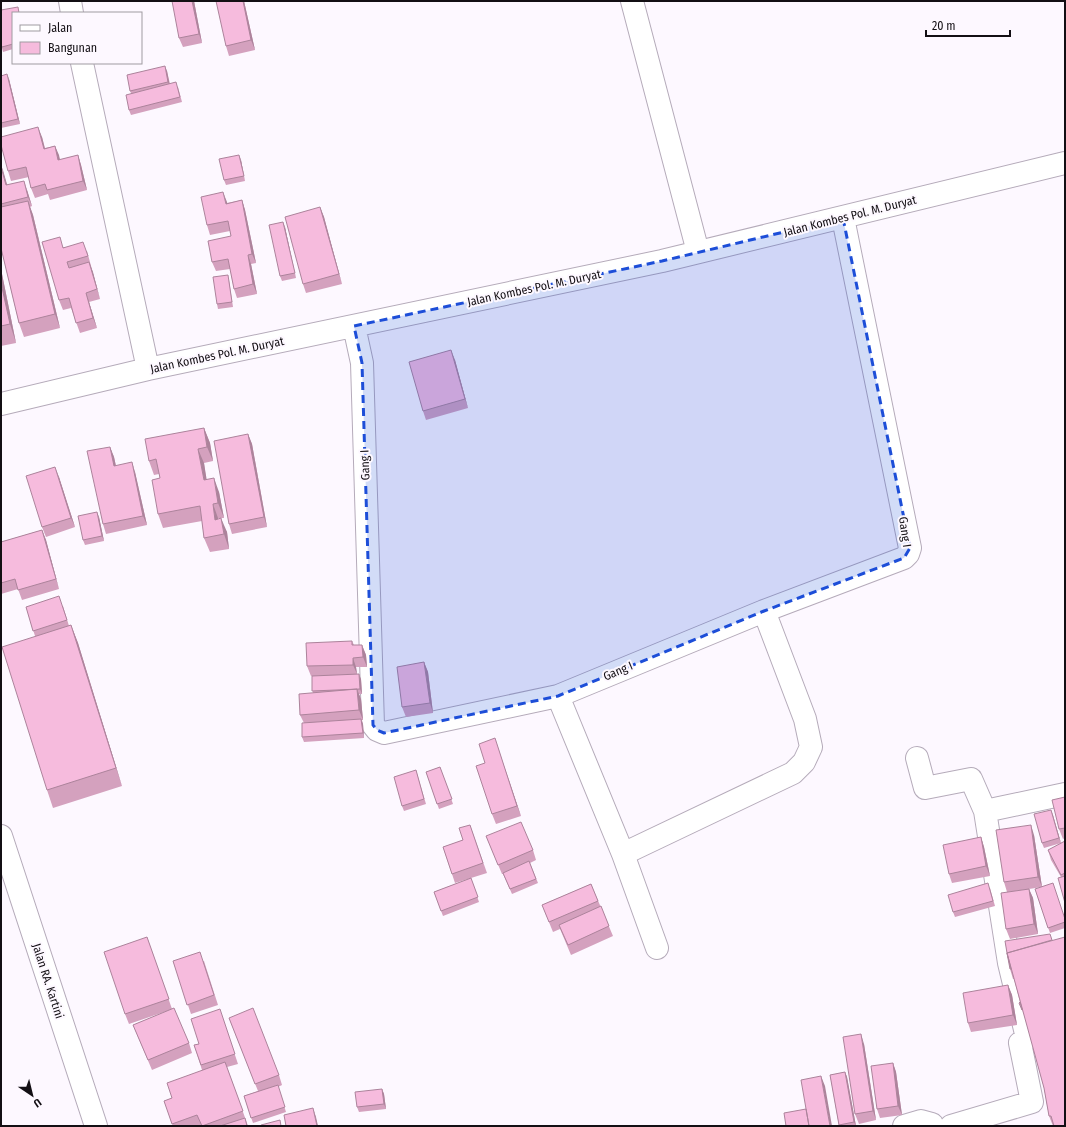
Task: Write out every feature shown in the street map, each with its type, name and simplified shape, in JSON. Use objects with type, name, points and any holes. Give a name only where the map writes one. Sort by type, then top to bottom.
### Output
[{"type":"street","points":[[70,1],[72,12]]},
{"type":"street","points":[[632,1],[698,252]]},
{"type":"street","points":[[82,64],[148,369]]},
{"type":"street","name":"Jalan Kombes Pol. M. Duryat","points":[[1,404],[148,369],[698,252],[1065,163]]},
{"type":"street","name":"Gang I","points":[[354,326],[362,363],[373,725],[377,730],[384,733],[558,696],[764,610],[904,558],[908,554],[910,548],[843,218]]},
{"type":"street","points":[[622,854],[793,773],[804,762],[811,747],[805,719],[764,610]]},
{"type":"street","points":[[558,696],[622,854],[657,948]]},
{"type":"street","points":[[917,758],[925,788],[972,774],[985,811],[1009,963],[1027,1038],[1020,1043],[1032,1102],[951,1126]]},
{"type":"street","points":[[985,811],[1065,794]]},
{"type":"street","name":"Jalan RA. Kartini","points":[[1,836],[96,1126]]},
{"type":"street","points":[[904,1126],[921,1121],[932,1124],[932,1126]]},
{"type":"highlighted area","points":[[843,218],[910,548],[904,558],[764,611],[558,696],[384,733],[377,730],[373,725],[362,363],[354,326],[662,261]]},
{"type":"building","points":[[172,1],[192,1],[199,34],[179,38]]},
{"type":"building","points":[[216,1],[243,1],[251,40],[226,46]]},
{"type":"building","points":[[18,7],[19,12],[12,12],[12,44],[2,47],[1,44],[1,10]]},
{"type":"building","points":[[165,66],[168,82],[130,91],[127,75]]},
{"type":"building","points":[[7,74],[18,119],[1,123],[1,76]]},
{"type":"building","points":[[176,82],[180,97],[129,110],[126,95]]},
{"type":"building","points":[[38,127],[44,149],[55,146],[58,160],[78,155],[83,181],[47,190],[45,184],[31,188],[26,167],[8,171],[1,145],[1,137]]},
{"type":"building","points":[[239,155],[244,176],[224,180],[219,159]]},
{"type":"building","points":[[1,167],[6,185],[24,181],[28,197],[1,204]]},
{"type":"building","points":[[223,192],[226,204],[242,200],[252,254],[248,255],[253,284],[234,289],[228,259],[212,262],[208,241],[231,236],[228,221],[207,225],[201,197]]},
{"type":"building","points":[[28,201],[55,314],[19,323],[1,248],[1,207]]},
{"type":"building","points":[[320,207],[339,274],[303,284],[285,217]]},
{"type":"building","points":[[283,222],[295,273],[280,276],[269,225]]},
{"type":"building","points":[[60,237],[63,248],[83,242],[88,256],[67,262],[69,268],[89,262],[97,289],[86,293],[93,318],[76,323],[69,298],[59,300],[42,242]]},
{"type":"building","points":[[228,275],[232,302],[217,304],[213,277]]},
{"type":"building","points":[[1,283],[10,324],[1,326]]},
{"type":"building","points":[[451,350],[465,399],[423,411],[409,362]]},
{"type":"building","points":[[204,428],[207,447],[198,449],[204,480],[214,478],[218,503],[213,504],[215,520],[221,518],[224,534],[204,538],[200,506],[158,514],[152,480],[160,478],[156,459],[149,461],[145,439]]},
{"type":"building","points":[[248,434],[264,517],[229,524],[214,441]]},
{"type":"building","points":[[110,447],[114,466],[132,462],[143,516],[103,524],[87,451]]},
{"type":"building","points":[[55,467],[71,518],[42,527],[26,476]]},
{"type":"building","points":[[97,512],[102,536],[83,540],[78,516]]},
{"type":"building","points":[[42,530],[56,579],[18,590],[15,579],[1,583],[1,542]]},
{"type":"building","points":[[59,596],[67,620],[33,631],[26,607]]},
{"type":"building","points":[[71,625],[116,768],[47,790],[2,647]]},
{"type":"building","points":[[352,641],[352,645],[362,645],[363,657],[353,658],[353,665],[307,666],[306,643]]},
{"type":"building","points":[[424,662],[430,703],[402,707],[397,667]]},
{"type":"building","points":[[359,674],[360,689],[312,691],[312,676]]},
{"type":"building","points":[[357,689],[359,710],[300,715],[299,694]]},
{"type":"building","points":[[361,719],[363,733],[302,737],[302,723]]},
{"type":"building","points":[[495,738],[517,806],[492,814],[476,766],[485,763],[479,744]]},
{"type":"building","points":[[440,767],[452,799],[437,804],[426,772]]},
{"type":"building","points":[[416,770],[424,799],[402,806],[394,777]]},
{"type":"building","points":[[1065,797],[1065,828],[1059,829],[1052,800]]},
{"type":"building","points":[[1051,810],[1059,838],[1042,843],[1034,814]]},
{"type":"building","points":[[521,822],[533,850],[498,865],[486,836]]},
{"type":"building","points":[[470,825],[483,863],[452,874],[443,847],[463,840],[459,828]]},
{"type":"building","points":[[1031,825],[1038,877],[1004,882],[996,830]]},
{"type":"building","points":[[981,837],[986,866],[949,874],[943,845]]},
{"type":"building","points":[[1065,841],[1065,873],[1061,875],[1048,850]]},
{"type":"building","points":[[529,861],[536,879],[510,889],[503,873]]},
{"type":"building","points":[[1065,876],[1065,903],[1058,878]]},
{"type":"building","points":[[471,878],[478,897],[441,911],[434,892]]},
{"type":"building","points":[[988,883],[993,901],[953,912],[948,895]]},
{"type":"building","points":[[1053,883],[1065,922],[1048,928],[1035,889]]},
{"type":"building","points":[[591,884],[598,901],[549,922],[542,905]]},
{"type":"building","points":[[1029,889],[1034,924],[1006,929],[1001,893]]},
{"type":"building","points":[[601,906],[609,926],[568,945],[559,925]]},
{"type":"building","points":[[1050,934],[1052,940],[1007,953],[1005,941]]},
{"type":"building","points":[[147,937],[169,999],[125,1014],[104,952]]},
{"type":"building","points":[[1065,937],[1065,1126],[1054,1126],[1051,1116],[1049,1116],[1044,1088],[1007,953]]},
{"type":"building","points":[[200,952],[214,995],[187,1005],[173,961]]},
{"type":"building","points":[[1008,985],[1013,1015],[968,1023],[963,993]]},
{"type":"building","points":[[174,1008],[189,1043],[148,1060],[133,1025]]},
{"type":"building","points":[[253,1008],[279,1075],[255,1084],[229,1018]]},
{"type":"building","points":[[220,1009],[235,1054],[201,1065],[194,1045],[199,1044],[191,1019]]},
{"type":"building","points":[[861,1034],[873,1111],[855,1114],[843,1037]]},
{"type":"building","points":[[225,1062],[243,1111],[202,1126],[197,1115],[172,1124],[164,1101],[172,1098],[167,1083]]},
{"type":"building","points":[[893,1063],[898,1106],[877,1109],[871,1066]]},
{"type":"building","points":[[845,1072],[854,1122],[839,1125],[830,1075]]},
{"type":"building","points":[[821,1076],[830,1126],[809,1126],[801,1080]]},
{"type":"building","points":[[278,1085],[285,1107],[251,1118],[244,1096]]},
{"type":"building","points":[[382,1089],[384,1104],[357,1107],[355,1092]]},
{"type":"building","points":[[313,1108],[317,1126],[286,1126],[284,1115]]},
{"type":"building","points":[[806,1109],[809,1126],[786,1126],[784,1113]]},
{"type":"building","points":[[245,1118],[247,1126],[220,1126]]},
{"type":"building","points":[[280,1120],[281,1126],[261,1125]]}]
